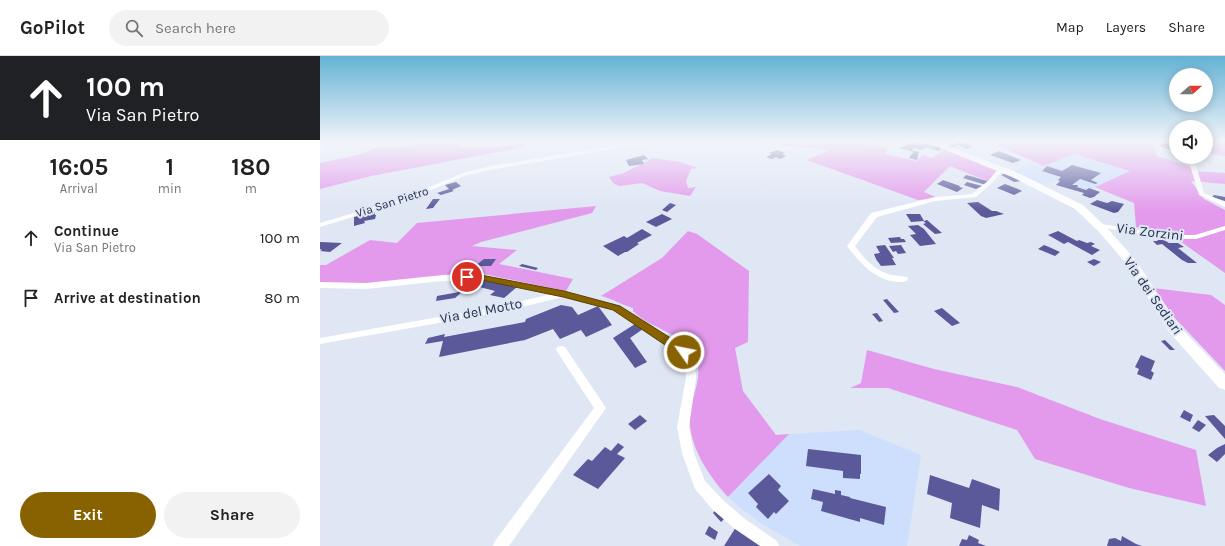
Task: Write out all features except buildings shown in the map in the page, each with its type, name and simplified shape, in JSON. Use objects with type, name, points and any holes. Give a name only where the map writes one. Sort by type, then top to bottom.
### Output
[{"type":"street","name":"Via San Pietro","points":[[320,224],[400,201],[465,174],[508,165]]},
{"type":"street","name":"Via dei Sediari","points":[[987,165],[1015,174],[1080,207],[1130,260],[1175,330],[1225,384]]},
{"type":"street","points":[[1193,165],[1201,194],[1225,205]]},
{"type":"street","points":[[904,279],[896,279],[877,274],[856,255],[851,246],[874,215],[935,199],[974,196],[991,181],[1000,170]]},
{"type":"street","name":"Via Zorzini","points":[[1098,225],[1170,237],[1196,237],[1225,228]]},
{"type":"street","points":[[320,284],[366,286],[474,277],[564,294]]},
{"type":"street","name":"Via del Motto","points":[[320,341],[501,309],[564,294],[617,308],[684,352],[690,364],[691,378],[683,427],[688,453],[700,485],[740,524],[772,546]]},
{"type":"street","points":[[500,546],[600,408],[561,350]]},
{"type":"shaded area","points":[[320,165],[430,165],[371,176],[320,189]]},
{"type":"shaded area","points":[[640,165],[688,165],[697,168],[691,169],[686,181],[688,188],[696,187],[690,196],[660,191],[642,183],[620,186],[614,184],[609,177],[624,173]]},
{"type":"shaded area","points":[[821,165],[986,165],[1001,171],[990,182],[950,166],[924,192],[938,198],[918,200]]},
{"type":"shaded area","points":[[1027,165],[1110,165],[1131,171],[1085,191],[1058,180],[1044,184],[1013,172]]},
{"type":"shaded area","points":[[1110,165],[1185,165],[1195,168],[1191,171],[1225,173],[1225,184],[1191,181],[1204,199],[1225,210],[1225,273],[1177,239],[1136,227],[1134,203],[1095,187],[1130,171]]},
{"type":"shaded area","points":[[596,206],[592,213],[481,242],[472,246],[517,250],[499,264],[573,279],[566,291],[483,274],[467,274],[451,277],[374,284],[320,283],[320,265],[326,265],[370,240],[397,243],[417,223]]},
{"type":"shaded area","points":[[688,231],[697,234],[749,271],[748,342],[735,348],[743,391],[776,435],[789,434],[728,497],[706,469],[695,447],[692,436],[690,413],[697,382],[698,366],[692,351],[680,339],[640,317],[633,311],[633,308],[601,296],[662,258]]},
{"type":"shaded area","points":[[1153,288],[1211,295],[1225,305],[1225,371],[1171,314]]},
{"type":"shaded area","points":[[867,350],[934,369],[1017,387],[1100,419],[1196,450],[1206,506],[1129,488],[1035,459],[1017,430],[888,388],[850,388],[861,383]]},
{"type":"shaded area","points":[[859,430],[921,455],[907,546],[800,546],[762,524],[728,497],[789,434]]},
{"type":"route","points":[[467,277],[481,277],[564,294],[617,308],[684,352]]}]
